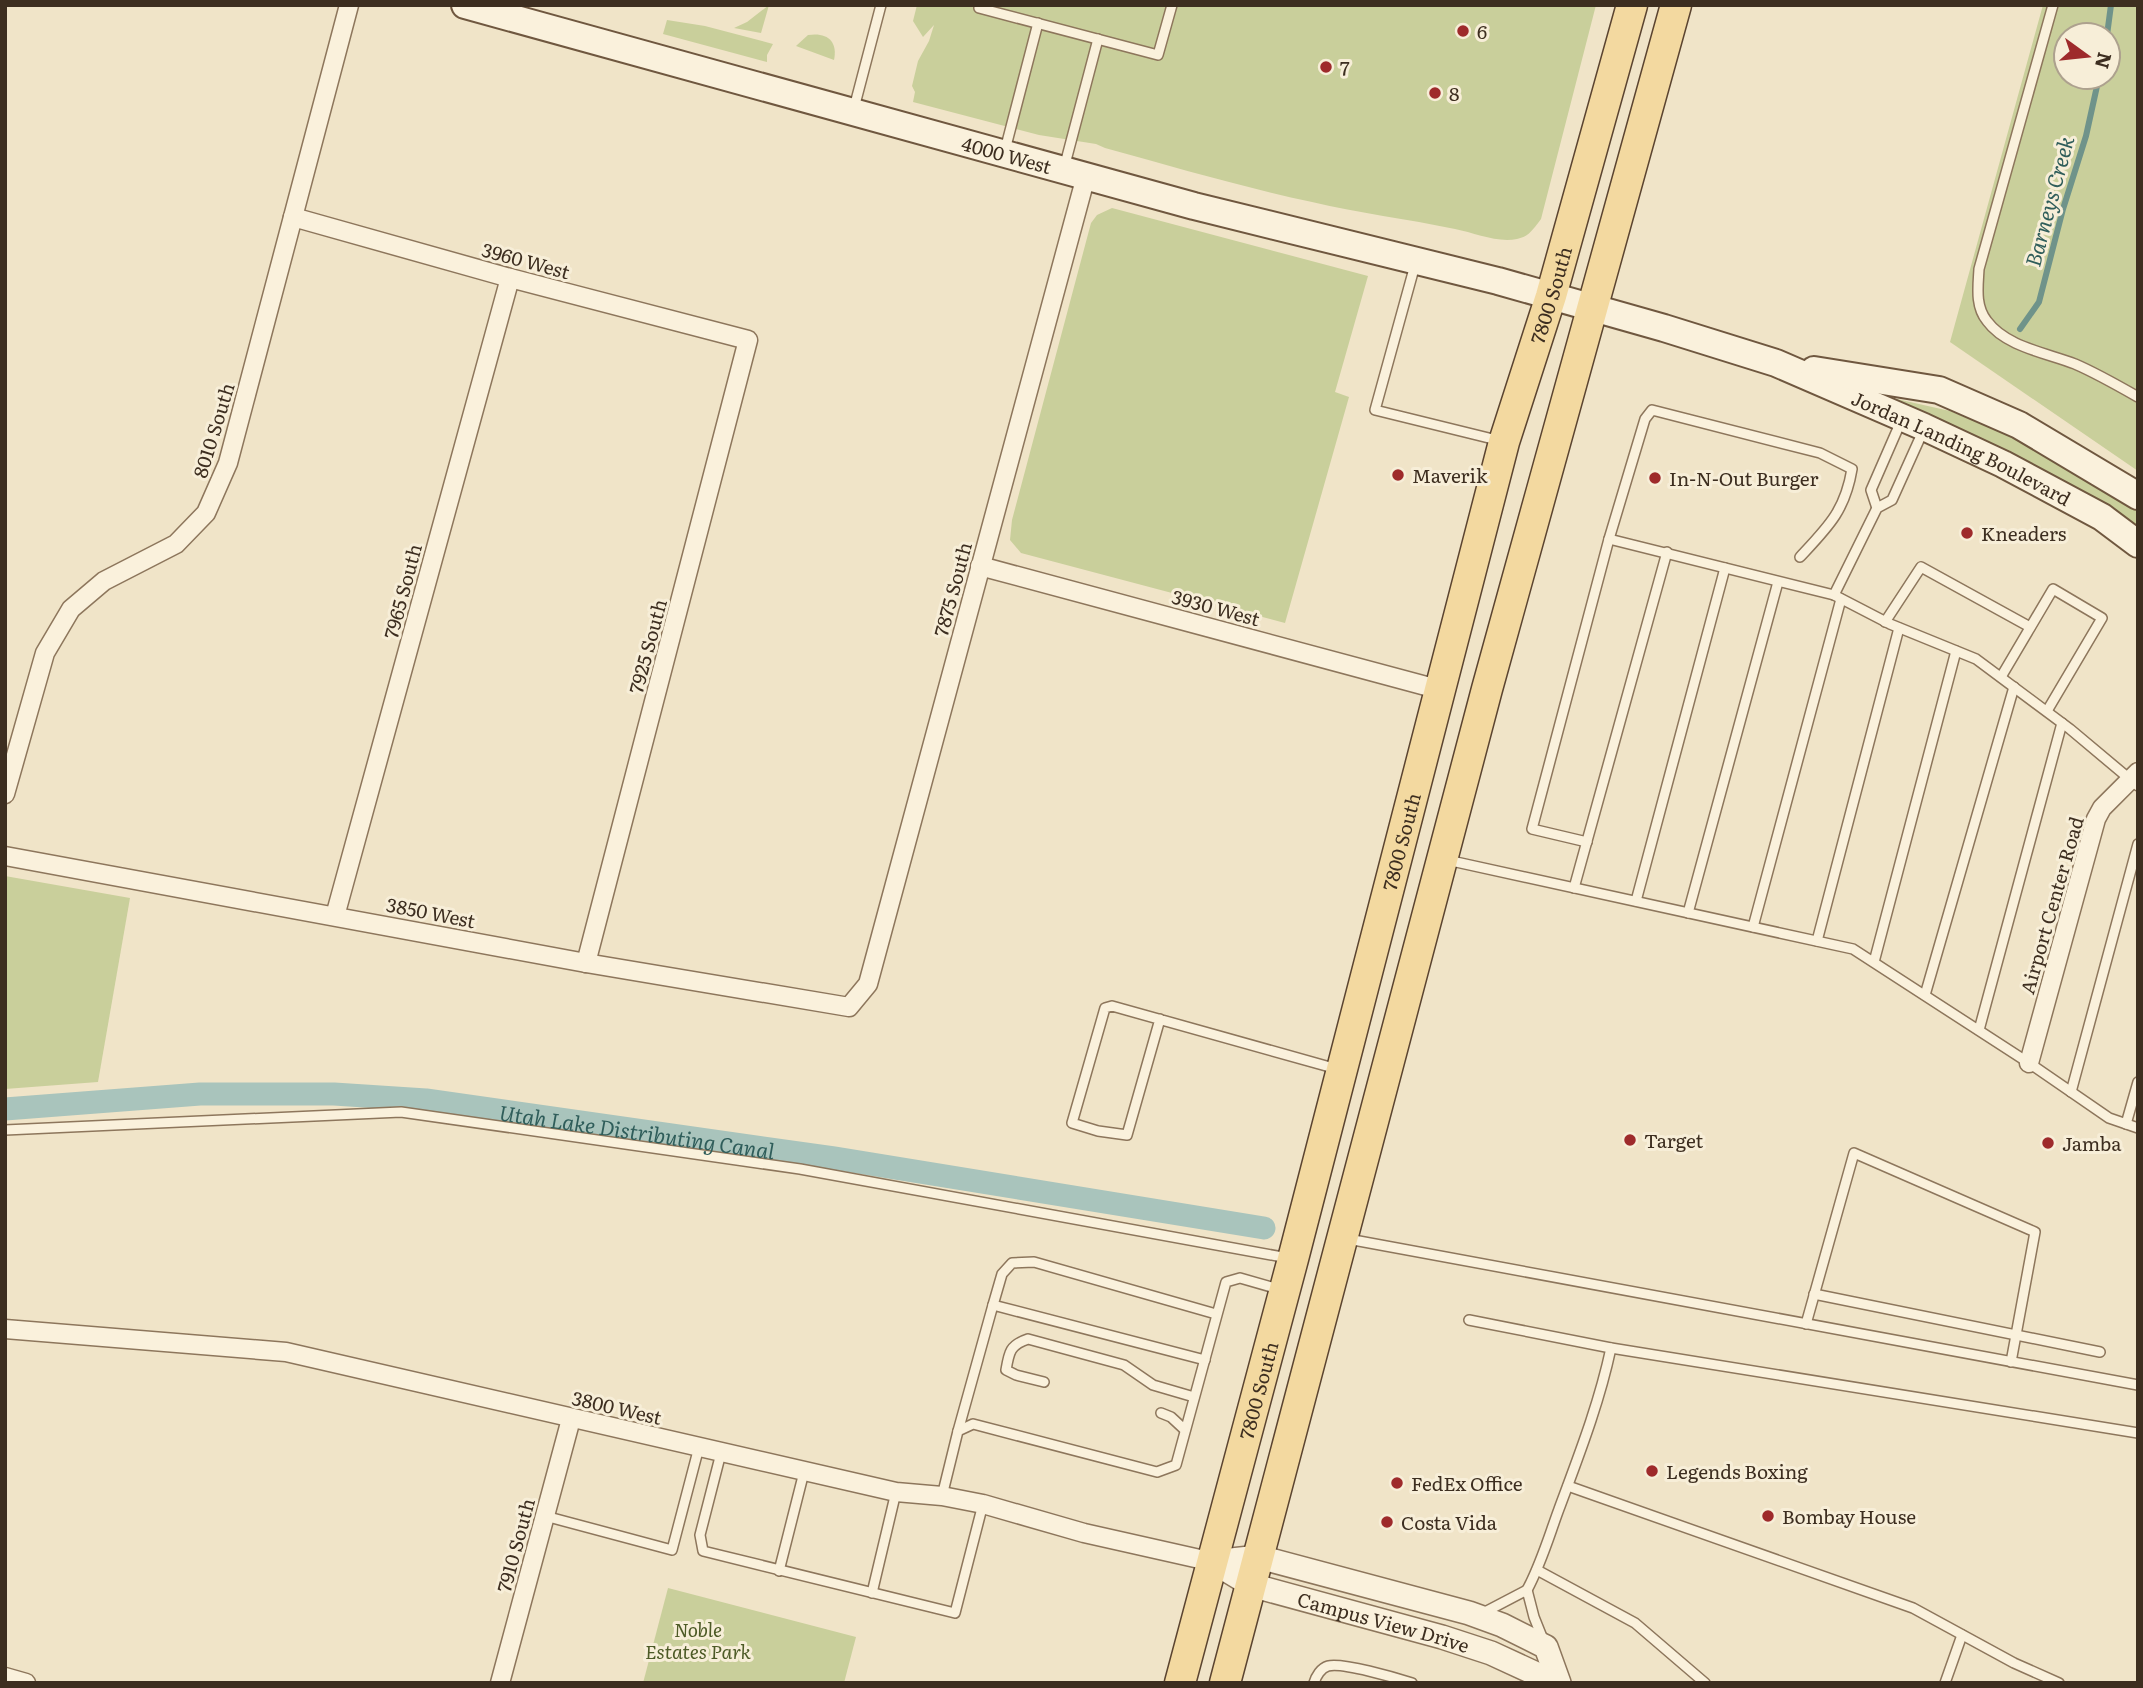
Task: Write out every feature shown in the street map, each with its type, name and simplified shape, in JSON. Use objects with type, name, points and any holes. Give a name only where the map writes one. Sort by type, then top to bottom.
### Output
[{"type":"main road","name":"4000 West","points":[[465,5],[1206,209],[1550,296]]},
{"type":"main road","name":"7800 South","points":[[1180,1683],[1285,1291],[1504,442],[1550,296],[1632,5]]},
{"type":"main road","points":[[1225,1683],[1442,859],[1574,369],[1676,5]]},
{"type":"main road","name":"Jordan Landing Boulevard","points":[[1550,296],[1776,363],[2003,464],[2102,517],[2138,544]]},
{"type":"main road","name":"Jordan Landing Boulevard","points":[[1776,363],[1939,390],[2020,425],[2138,496]]},
{"type":"main road","points":[[1342,1070],[1353,1077],[1354,1096],[1329,1187],[1331,1222],[1342,1238]]},
{"type":"street","name":"8010 South","points":[[5,793],[45,653],[71,609],[104,581],[176,544],[206,513],[228,463],[349,5]]},
{"type":"street","name":"7875 South","points":[[849,1007],[868,984],[980,566],[1075,173]]},
{"type":"street","name":"3960 West","points":[[293,217],[510,278],[747,340]]},
{"type":"street","name":"7965 South","points":[[335,916],[510,278]]},
{"type":"street","name":"7925 South","points":[[586,963],[747,340]]},
{"type":"street","name":"3930 West","points":[[980,566],[1441,690]]},
{"type":"street","name":"Airport Center Road","points":[[2029,1063],[2096,819],[2102,808],[2135,779]]},
{"type":"street","name":"3850 West","points":[[5,856],[586,963],[849,1007]]},
{"type":"street","name":"3800 West","points":[[5,1329],[286,1352],[804,1472],[896,1492],[942,1496],[983,1504],[1084,1533],[1213,1562]]},
{"type":"street","name":"7910 South","points":[[500,1683],[571,1419]]},
{"type":"street","points":[[1213,1562],[1259,1557],[1477,1616],[1546,1647],[1557,1683]]},
{"type":"street","name":"Campus View Drive","points":[[1213,1562],[1251,1586],[1443,1637],[1491,1653],[1557,1683]]},
{"type":"street","points":[[5,1677],[26,1683]]},
{"type":"lane","points":[[853,111],[881,5]]},
{"type":"lane","points":[[980,5],[979,8],[1158,55],[1172,5]]},
{"type":"lane","points":[[2053,5],[1979,269],[1977,297],[1985,319],[1993,329],[2022,344],[2075,364],[2138,397]]},
{"type":"lane","points":[[1004,153],[1038,23]]},
{"type":"lane","points":[[1075,173],[1098,39]]},
{"type":"lane","points":[[1416,260],[1376,410],[1504,442]]},
{"type":"lane","points":[[1587,842],[1532,829],[1609,539],[1644,419],[1652,411],[1820,453],[1852,469],[1848,492],[1831,524],[1800,557]]},
{"type":"lane","points":[[1877,508],[1871,490],[1913,423]]},
{"type":"lane","points":[[1753,927],[1838,597],[1877,508],[1892,500],[1913,423]]},
{"type":"lane","points":[[1609,539],[1838,597],[1885,622],[1976,659],[2135,779]]},
{"type":"lane","points":[[1574,888],[1667,552]]},
{"type":"lane","points":[[1885,622],[1921,567],[2030,627]]},
{"type":"lane","points":[[1636,901],[1726,568]]},
{"type":"lane","points":[[1688,913],[1778,582]]},
{"type":"lane","points":[[2001,677],[2053,589],[2102,618],[2047,711]]},
{"type":"lane","points":[[1817,941],[1899,628]]},
{"type":"lane","points":[[1874,962],[1956,651]]},
{"type":"lane","points":[[1924,995],[2014,687]]},
{"type":"lane","points":[[1979,1030],[2062,723]]},
{"type":"lane","points":[[2071,1092],[2138,844]]},
{"type":"lane","points":[[1442,859],[1853,949],[2109,1118],[2138,1128]]},
{"type":"lane","points":[[1160,1019],[1127,1135],[1098,1131],[1072,1123],[1105,1009],[1112,1006],[1160,1019],[1342,1070]]},
{"type":"lane","points":[[2126,1124],[2138,1082]]},
{"type":"lane","points":[[5,1130],[401,1112],[800,1169],[1293,1259]]},
{"type":"lane","points":[[1806,1324],[1854,1153],[2035,1232],[2011,1362]]},
{"type":"lane","points":[[1342,1238],[2138,1385]]},
{"type":"lane","points":[[942,1496],[1002,1274],[1012,1263],[1034,1262],[1216,1314]]},
{"type":"lane","points":[[958,1431],[973,1424],[1157,1472],[1175,1465],[1226,1282],[1240,1278],[1285,1291]]},
{"type":"lane","points":[[1814,1294],[2100,1352]]},
{"type":"lane","points":[[993,1305],[1205,1360]]},
{"type":"lane","points":[[1469,1320],[1611,1348],[2138,1433]]},
{"type":"lane","points":[[1044,1382],[1006,1370],[1008,1355],[1016,1343],[1028,1339],[1125,1365],[1153,1385],[1194,1397]]},
{"type":"lane","points":[[1477,1616],[1527,1590],[1537,1570],[1601,1393],[1611,1348]]},
{"type":"lane","points":[[1161,1413],[1171,1417],[1185,1430]]},
{"type":"lane","points":[[545,1516],[672,1550],[699,1447]]},
{"type":"lane","points":[[721,1453],[700,1535],[703,1551],[956,1613],[983,1504]]},
{"type":"lane","points":[[779,1571],[804,1472]]},
{"type":"lane","points":[[1568,1486],[1913,1608],[2014,1663],[2059,1683]]},
{"type":"lane","points":[[872,1593],[896,1492]]},
{"type":"lane","points":[[1537,1570],[1635,1623],[1705,1683]]},
{"type":"lane","points":[[1527,1590],[1546,1647]]},
{"type":"lane","points":[[1945,1683],[1962,1634]]},
{"type":"lane","points":[[1314,1683],[1316,1676],[1327,1666],[1340,1665],[1412,1683]]},
{"type":"green space","points":[[769,5],[761,33],[734,28],[747,22]]},
{"type":"green space","points":[[917,5],[1596,5],[1541,219],[1525,236],[1509,240],[1286,196],[1096,144],[1039,135],[913,102],[915,92],[912,86],[918,61],[934,25],[923,37],[913,21]]},
{"type":"green space","points":[[2043,5],[2138,5],[2138,471],[1950,342]]},
{"type":"green space","points":[[667,20],[705,26],[773,44],[767,55],[767,62],[663,34]]},
{"type":"green space","points":[[808,35],[821,35],[830,39],[835,53],[834,60],[796,46]]},
{"type":"green space","points":[[1112,208],[1368,276],[1335,392],[1349,397],[1285,623],[1021,553],[1010,540],[1012,520],[1091,223],[1097,215]]},
{"type":"green space","points":[[1879,395],[1950,411],[2025,442],[2138,508],[2138,529],[2052,475]]},
{"type":"green space","points":[[5,876],[130,898],[98,1082],[5,1089]]},
{"type":"green space","name":"Noble Estates Park","points":[[668,1588],[856,1637],[844,1683],[643,1683]]},
{"type":"waterway","name":"Barneys Creek","points":[[2109,21],[2111,5]]},
{"type":"waterway","name":"Barneys Creek","points":[[2020,329],[2039,302],[2063,209],[2086,136],[2096,91]]},
{"type":"waterway","name":"Utah Lake Distributing Canal","points":[[5,1109],[200,1094],[334,1094],[426,1100],[834,1158],[1264,1228]]},
{"type":"place","name":"6","points":[[1463,31]]},
{"type":"place","name":"7","points":[[1326,67]]},
{"type":"place","name":"8","points":[[1435,93]]},
{"type":"place","name":"Maverik","points":[[1398,475]]},
{"type":"place","name":"In-N-Out Burger","points":[[1655,478]]},
{"type":"place","name":"Kneaders","points":[[1967,533]]},
{"type":"place","name":"Target","points":[[1630,1140]]},
{"type":"place","name":"Jamba","points":[[2048,1143]]},
{"type":"place","name":"Legends Boxing","points":[[1652,1471]]},
{"type":"place","name":"FedEx Office","points":[[1397,1483]]},
{"type":"place","name":"Bombay House","points":[[1768,1516]]},
{"type":"place","name":"Costa Vida","points":[[1387,1522]]}]
